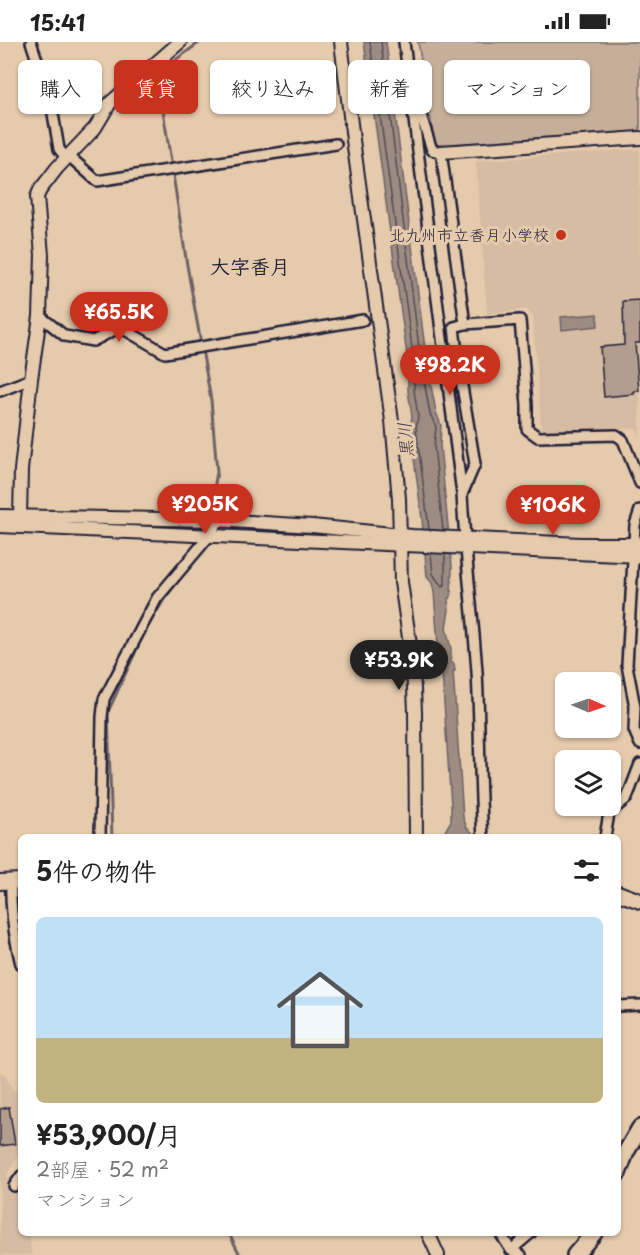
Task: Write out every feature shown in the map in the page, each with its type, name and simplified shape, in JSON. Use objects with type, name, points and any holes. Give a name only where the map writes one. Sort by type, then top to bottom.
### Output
[{"type":"main road","points":[[621,893],[640,901]]},
{"type":"main road","points":[[621,1165],[640,1128]]},
{"type":"main road","points":[[575,1255],[591,1236]]},
{"type":"street","points":[[31,42],[51,102],[59,149],[97,181],[336,144]]},
{"type":"street","points":[[20,517],[21,470],[40,316],[42,255],[38,197],[40,190],[95,128],[110,103],[180,42]]},
{"type":"street","points":[[341,42],[406,540],[401,582],[413,666],[416,712],[416,834]]},
{"type":"street","points":[[404,42],[406,60]]},
{"type":"street","points":[[413,114],[462,494],[464,542],[477,672],[483,834]]},
{"type":"street","points":[[421,114],[432,150],[441,152],[640,138]]},
{"type":"street","points":[[441,152],[465,324]]},
{"type":"street","points":[[40,316],[65,336],[93,341],[120,327],[165,352],[363,320]]},
{"type":"street","points":[[462,494],[475,464],[454,327],[465,324],[520,320],[527,429],[538,437],[616,435],[623,440],[640,483]]},
{"type":"street","points":[[0,391],[31,379]]},
{"type":"street","points":[[640,510],[635,525],[637,550],[627,664],[635,707],[634,730],[640,744]]},
{"type":"street","points":[[0,516],[218,520],[406,540]]},
{"type":"street","points":[[100,834],[104,699],[157,598],[211,534],[218,520]]},
{"type":"street","points":[[0,525],[637,550]]},
{"type":"street","points":[[606,834],[609,813],[627,798],[640,764]]},
{"type":"street","points":[[11,882],[10,909],[18,949]]},
{"type":"street","points":[[0,917],[10,909]]},
{"type":"street","points":[[621,1006],[640,1005]]},
{"type":"street","points":[[14,1186],[18,1180]]},
{"type":"street","points":[[429,1236],[438,1255]]},
{"type":"street","points":[[502,1236],[512,1250],[521,1255]]},
{"type":"street","points":[[512,1250],[528,1236]]},
{"type":"shaded area","points":[[418,42],[640,42],[640,131],[435,145],[430,114],[432,114],[432,60],[421,60]]},
{"type":"shaded area","name":"北九州市立香月小学校","points":[[640,149],[640,437],[636,428],[545,433],[541,427],[533,317],[527,309],[487,314],[476,161]]},
{"type":"shaded area","points":[[0,1072],[5,1075],[13,1090],[18,1091],[18,1156],[6,1177],[18,1187],[18,1236],[29,1236],[32,1255],[0,1255]]},
{"type":"water","points":[[364,42],[386,42],[388,60],[366,60]]},
{"type":"water","points":[[374,114],[395,114],[427,364],[436,412],[441,425],[440,446],[452,566],[451,597],[448,599],[446,628],[451,649],[451,662],[454,664],[455,671],[453,671],[463,817],[472,834],[445,834],[451,821],[451,805],[442,673],[440,672],[434,592],[432,583],[427,577],[408,391],[408,363]]},
{"type":"water","points":[[597,314],[598,326],[562,330],[561,317]]},
{"type":"building","points":[[640,300],[640,343],[635,343],[639,391],[634,391],[634,394],[604,397],[600,347],[624,345],[623,301]]},
{"type":"building","points":[[9,1107],[15,1144],[0,1146],[0,1109]]},
{"type":"waterway","points":[[200,42],[177,59],[158,78],[211,400],[217,472],[209,517]]},
{"type":"waterway","points":[[112,834],[108,712],[145,631],[165,598],[198,555]]},
{"type":"waterway","points":[[230,1236],[240,1255]]},
{"type":"place","name":"北九州市立香月小学校","points":[[561,235]]},
{"type":"district","name":"大字香月","points":[[250,267]]},
{"type":"water label","name":"黒川","points":[[406,440]]}]
